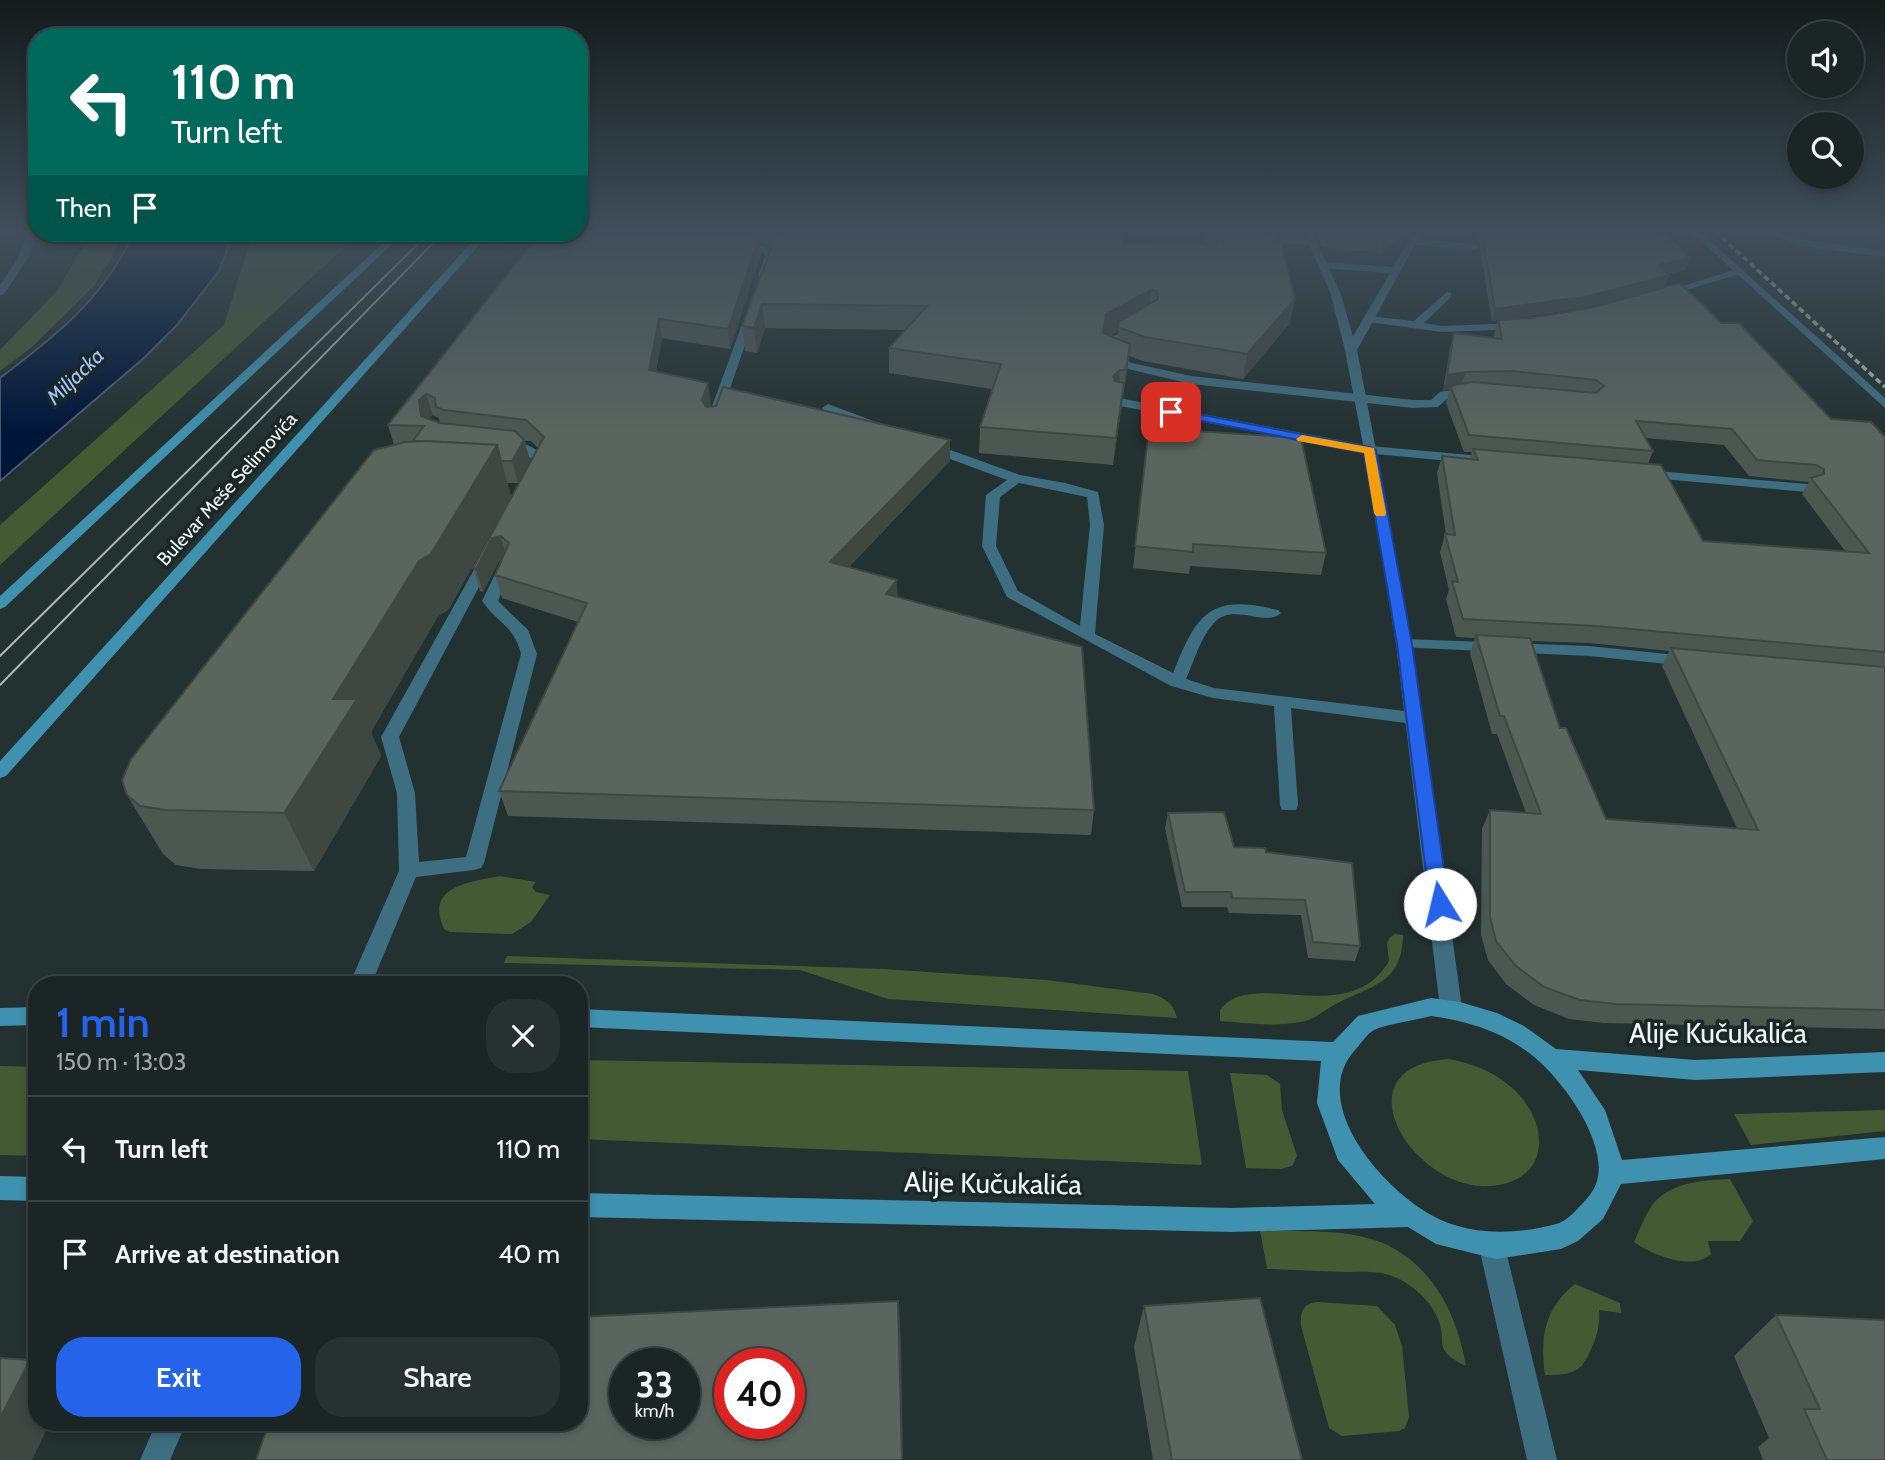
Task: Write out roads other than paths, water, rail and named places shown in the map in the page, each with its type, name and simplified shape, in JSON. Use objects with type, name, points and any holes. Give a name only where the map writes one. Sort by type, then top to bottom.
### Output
[{"type":"main road","points":[[0,604],[328,299]]},
{"type":"main road","name":"Bulevar Meše Selimovića","points":[[0,772],[426,299]]},
{"type":"main road","points":[[1401,1008],[1451,1008],[1510,1029],[1551,1058],[1580,1088],[1601,1128],[1611,1173],[1598,1203],[1574,1231],[1538,1245],[1492,1247],[1443,1233],[1406,1216],[1364,1178],[1340,1143],[1328,1107],[1328,1074],[1336,1052],[1353,1030],[1375,1016],[1401,1008]]},
{"type":"main road","points":[[0,1017],[28,1016]]},
{"type":"main road","points":[[588,1018],[1336,1052]]},
{"type":"main road","name":"Alije Kučukalića","points":[[1551,1058],[1695,1070],[1885,1062]]},
{"type":"main road","points":[[1611,1173],[1885,1148]]},
{"type":"main road","points":[[0,1188],[28,1189]]},
{"type":"main road","name":"Alije Kučukalića","points":[[588,1205],[1231,1220],[1406,1216]]},
{"type":"street","points":[[1335,299],[1351,349],[1404,644],[1451,1008]]},
{"type":"street","points":[[1351,349],[1379,299]]},
{"type":"street","points":[[1416,325],[1443,299]]},
{"type":"street","points":[[1771,299],[1885,404]]},
{"type":"street","points":[[713,422],[752,307]]},
{"type":"street","points":[[1150,319],[1109,343],[1107,355],[1128,366],[1191,380],[1360,398],[1434,404],[1444,395],[1481,392]]},
{"type":"street","points":[[1368,319],[1442,329],[1532,325]]},
{"type":"street","points":[[1119,402],[1370,450],[1507,462]]},
{"type":"street","points":[[828,408],[891,432]]},
{"type":"street","points":[[490,441],[526,447],[540,460],[524,490]]},
{"type":"street","points":[[916,441],[1017,479],[1093,495],[1097,525],[1087,636]]},
{"type":"street","points":[[1630,473],[1807,488]]},
{"type":"street","points":[[1017,479],[993,495],[989,546],[1012,594],[1177,682],[1213,694],[1413,718]]},
{"type":"street","points":[[364,976],[408,871],[406,793],[390,737],[498,537]]},
{"type":"street","points":[[408,871],[474,863],[529,654],[520,627],[496,610],[490,601],[506,565]]},
{"type":"street","points":[[1177,682],[1203,625],[1211,614],[1222,610],[1272,613]]},
{"type":"street","points":[[1404,644],[1589,651],[1710,663]]},
{"type":"street","points":[[1282,701],[1289,805]]},
{"type":"street","points":[[1492,1247],[1542,1460]]},
{"type":"street","points":[[155,1460],[168,1431]]},
{"type":"water","name":"Miljacka","points":[[91,299],[197,299],[176,326],[145,357],[0,481],[0,378]]},
{"type":"tram line","points":[[0,656],[362,299]]},
{"type":"tram line","points":[[0,685],[378,299]]},
{"type":"railway","points":[[1789,299],[1885,387]]}]
